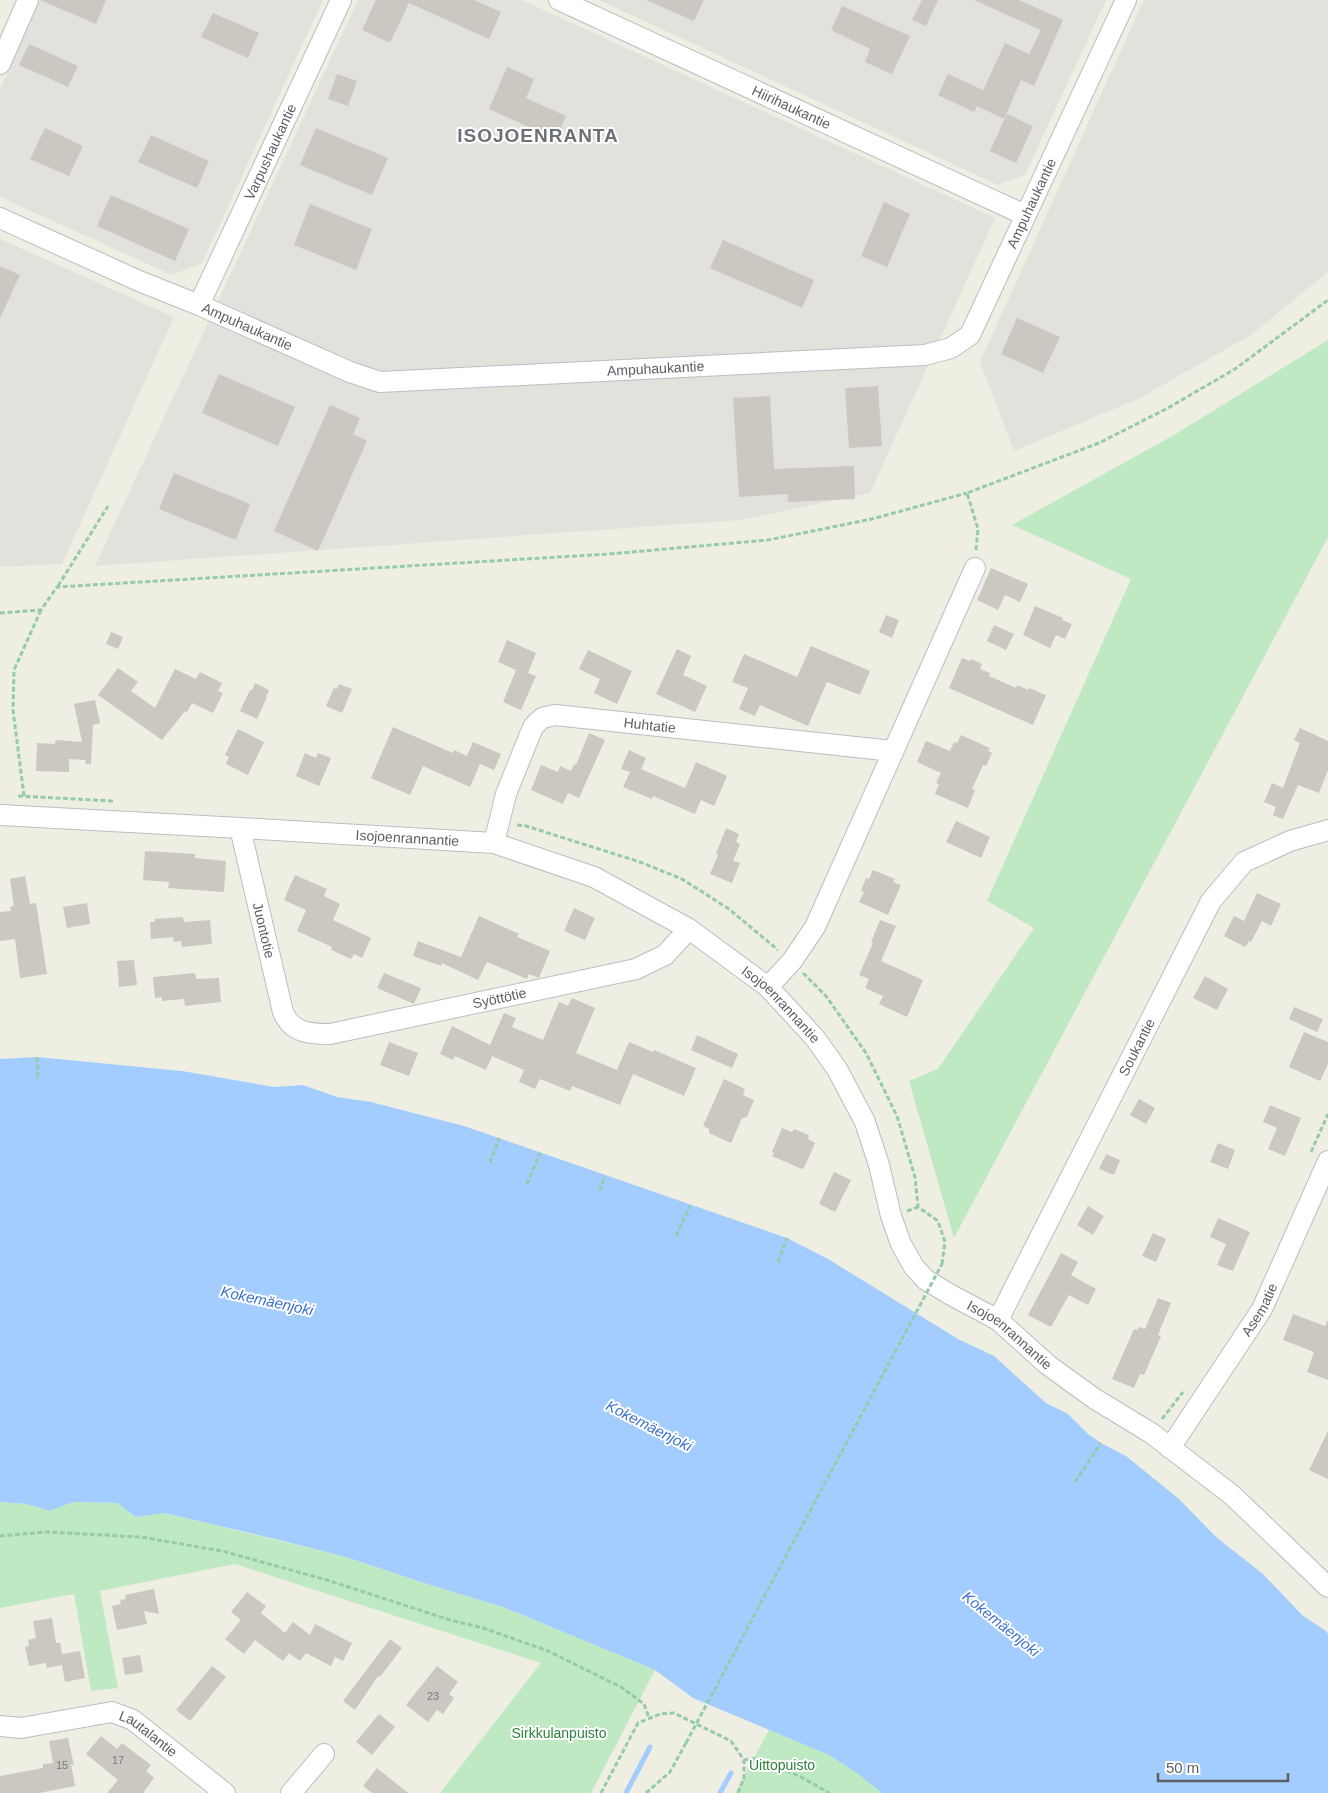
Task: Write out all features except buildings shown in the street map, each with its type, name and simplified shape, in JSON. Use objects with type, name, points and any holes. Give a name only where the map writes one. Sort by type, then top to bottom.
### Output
[{"type":"street","points":[[0,64],[28,0]]},
{"type":"street","name":"Varpushaukantie","points":[[199,305],[341,0]]},
{"type":"street","name":"Hiirihaukantie","points":[[559,0],[1025,215]]},
{"type":"street","name":"Ampuhaukantie","points":[[0,218],[139,281],[199,305],[350,372],[380,382],[925,355],[951,348],[970,334],[1126,0]]},
{"type":"street","points":[[768,987],[792,961],[815,927],[975,568]]},
{"type":"street","name":"Huhtatie","points":[[494,843],[506,794],[533,727],[542,718],[555,715],[893,751]]},
{"type":"street","name":"Isojoenrannantie","points":[[0,815],[494,843],[594,878],[689,929],[768,987],[815,1038],[837,1069],[865,1122],[879,1165],[891,1216],[901,1244],[914,1267],[926,1280],[998,1320],[1048,1365],[1095,1399],[1151,1433],[1232,1495],[1326,1583]]},
{"type":"street","name":"Juontotie","points":[[240,828],[283,1012],[288,1022],[296,1028]]},
{"type":"street","name":"Soukantie","points":[[998,1320],[1211,901],[1244,862],[1290,841],[1328,830]]},
{"type":"street","name":"Syöttötie","points":[[296,1028],[310,1034],[330,1034],[636,969],[665,955],[689,929]]},
{"type":"street","name":"Asematie","points":[[1170,1448],[1262,1310],[1328,1161]]},
{"type":"street","name":"Lautalantie","points":[[0,1726],[21,1728],[112,1712],[133,1720],[225,1793]]},
{"type":"street","points":[[291,1793],[324,1754]]},
{"type":"path","points":[[57,587],[609,554],[768,540],[872,519],[967,493],[1099,443],[1168,408],[1235,369],[1328,300]]},
{"type":"path","points":[[967,493],[978,529],[975,568]]},
{"type":"path","points":[[24,796],[13,710],[14,670],[41,610],[108,506]]},
{"type":"path","points":[[0,612],[41,610]]},
{"type":"path","points":[[16,796],[121,801]]},
{"type":"path","points":[[499,823],[536,829],[640,862],[682,879],[729,909],[792,961],[826,996],[866,1053],[897,1116],[915,1176],[918,1207],[938,1221],[945,1242],[942,1264],[686,1743],[670,1772],[646,1793]]},
{"type":"path","points":[[37,1058],[38,1080]]},
{"type":"path","points":[[1308,1158],[1328,1114]]},
{"type":"path","points":[[490,1164],[499,1138]]},
{"type":"path","points":[[527,1184],[540,1153]]},
{"type":"path","points":[[600,1191],[605,1176]]},
{"type":"path","points":[[676,1236],[690,1206]]},
{"type":"path","points":[[778,1262],[787,1238]]},
{"type":"path","points":[[1151,1433],[1187,1386]]},
{"type":"path","points":[[1170,1408],[1186,1423]]},
{"type":"path","points":[[1075,1482],[1101,1443]]},
{"type":"path","points":[[0,1536],[46,1532],[140,1537],[222,1551],[327,1580],[450,1620],[483,1628],[548,1651],[621,1687],[644,1704],[649,1718]]},
{"type":"path","points":[[601,1793],[638,1723],[660,1714],[674,1713],[731,1741],[744,1760],[744,1778],[738,1793]]},
{"type":"path","points":[[744,1760],[758,1758],[801,1777],[829,1793]]},
{"type":"shaded area","points":[[40,0],[323,0],[202,263],[172,275],[0,197],[0,90]]},
{"type":"shaded area","points":[[358,0],[522,0],[995,218],[870,493],[740,520],[95,566]]},
{"type":"shaded area","points":[[599,0],[1106,0],[1025,175],[998,185]]},
{"type":"shaded area","points":[[1144,0],[1328,0],[1328,272],[1251,335],[1140,398],[1014,451],[980,362]]},
{"type":"shaded area","points":[[0,239],[174,317],[62,564],[0,567]]},
{"type":"green space","points":[[1328,340],[1328,537],[954,1238],[909,1081],[938,1069],[1034,928],[987,901],[1131,579],[1012,525],[1174,435]]},
{"type":"green space","name":"Sirkkulanpuisto","points":[[0,1502],[26,1504],[50,1511],[73,1502],[117,1503],[136,1517],[164,1513],[346,1557],[503,1607],[655,1670],[591,1793],[440,1793],[541,1663],[235,1564],[100,1591],[118,1688],[91,1691],[74,1594],[0,1608]]},
{"type":"green space","name":"Uittopuisto","points":[[769,1730],[829,1755],[882,1793],[735,1793]]},
{"type":"water","name":"Kokemäenjoki","points":[[37,1057],[182,1071],[274,1087],[303,1085],[337,1097],[371,1102],[464,1126],[787,1238],[828,1259],[958,1339],[994,1356],[1046,1403],[1068,1414],[1088,1434],[1126,1456],[1179,1499],[1216,1537],[1263,1574],[1302,1615],[1326,1631],[1328,1634],[1328,1793],[882,1793],[829,1755],[693,1698],[655,1670],[503,1607],[346,1557],[279,1540],[164,1513],[136,1517],[117,1503],[73,1502],[50,1511],[26,1504],[0,1502],[0,1059]]},
{"type":"waterway","points":[[626,1793],[650,1747]]},
{"type":"waterway","points":[[720,1793],[731,1773]]},
{"type":"district","name":"ISOJOENRANTA","points":[[538,135]]}]
